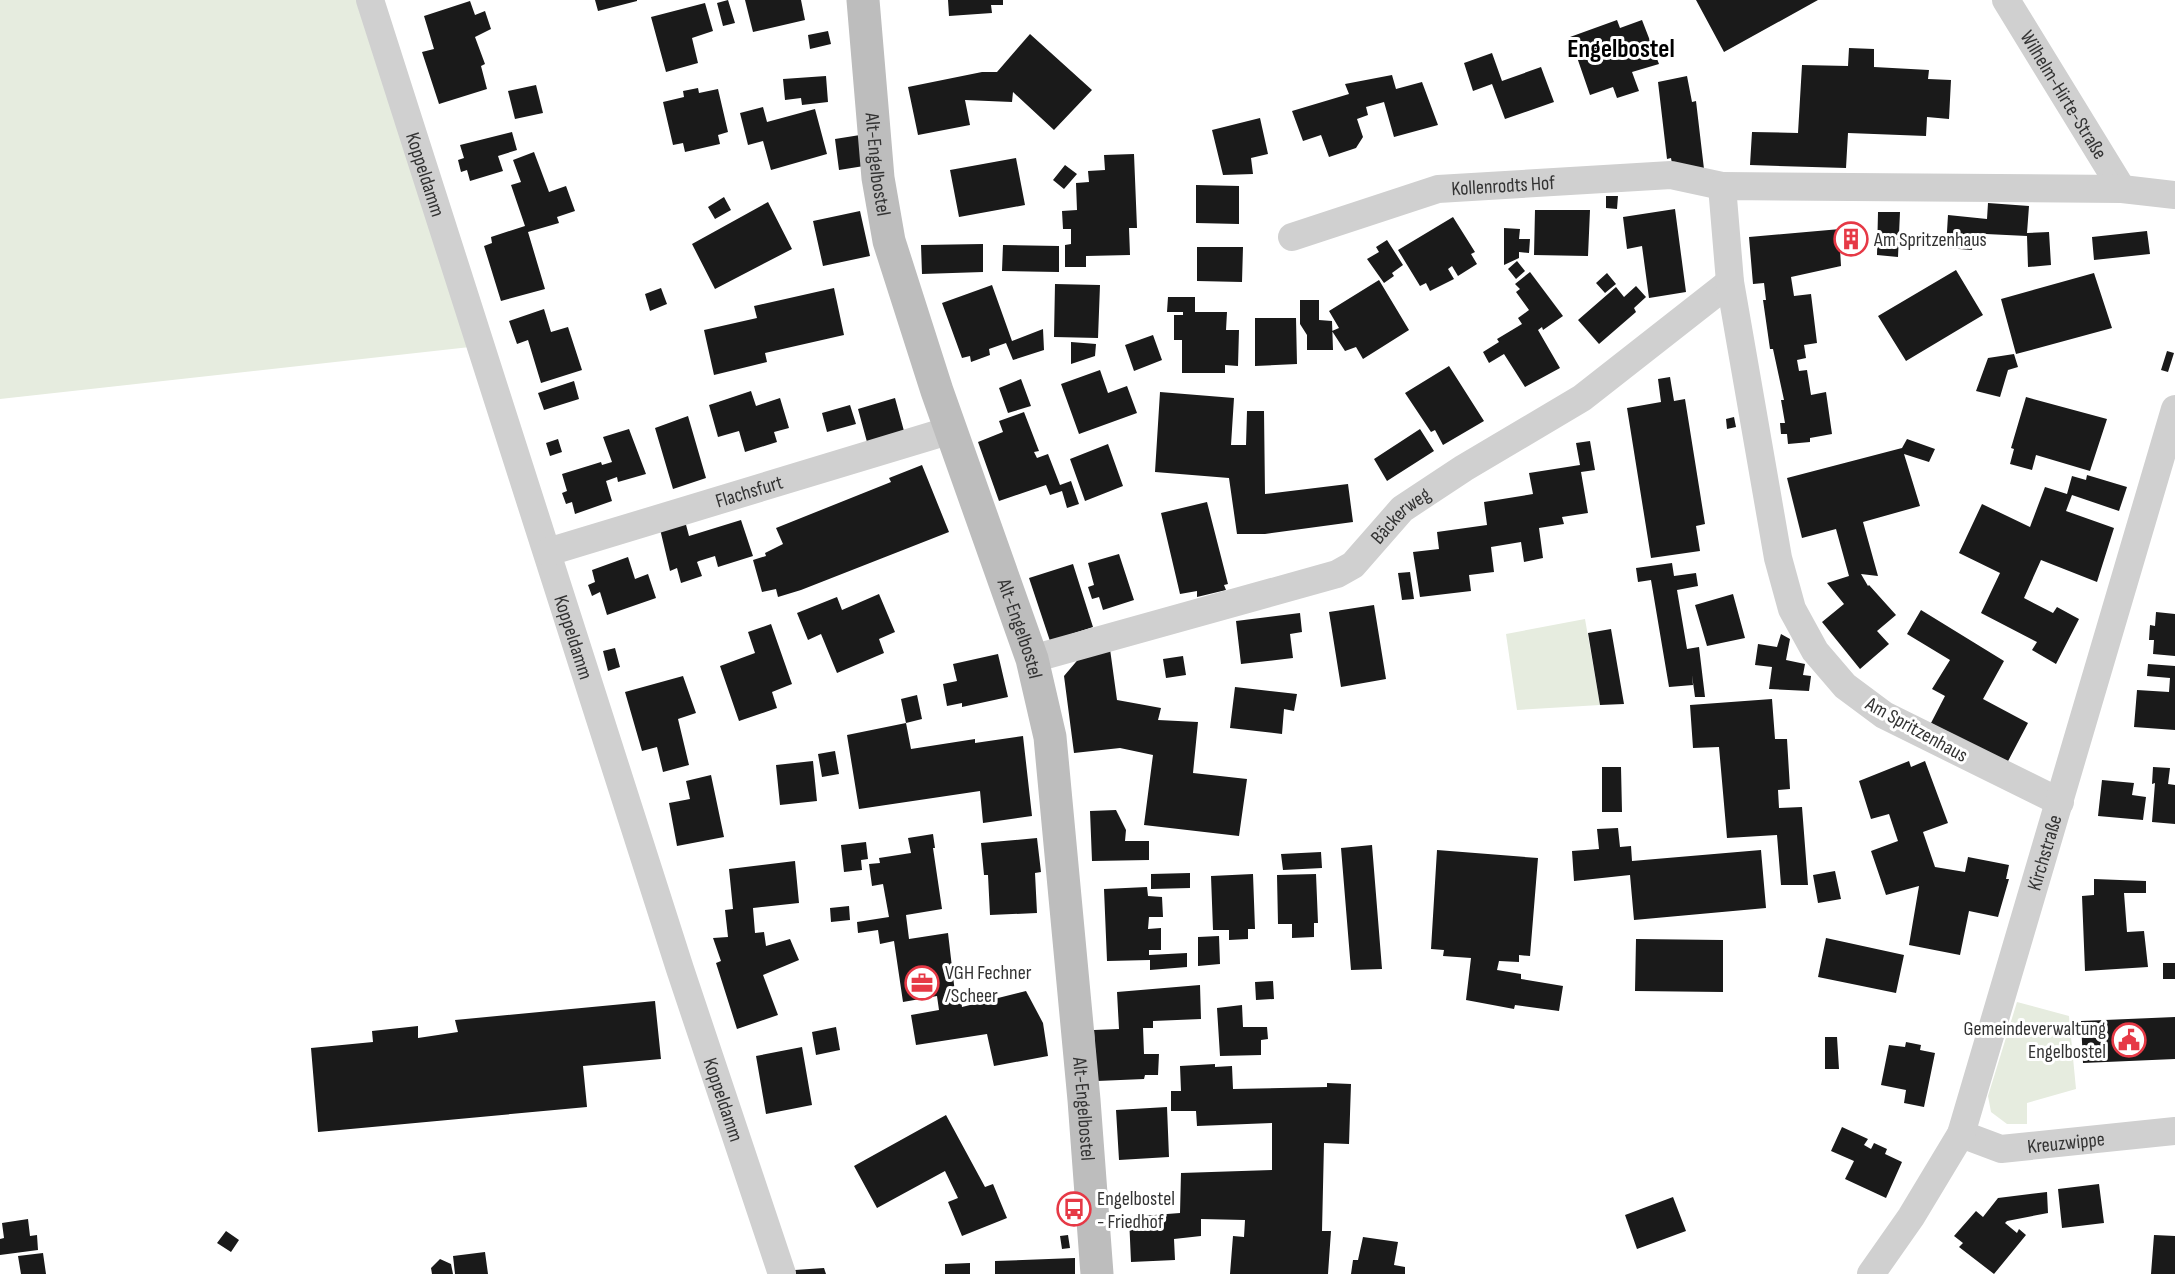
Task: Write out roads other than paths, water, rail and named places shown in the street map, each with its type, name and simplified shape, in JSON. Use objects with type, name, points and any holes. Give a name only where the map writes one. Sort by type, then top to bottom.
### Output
[{"type":"street","name":"Koppeldamm","points":[[370,0],[680,969],[782,1274]]},
{"type":"street","name":"Alt-Engelbostel","points":[[863,0],[879,178],[889,241],[951,430],[1032,659],[1050,737],[1097,1274]]},
{"type":"street","name":"Wilhelm-Hirte-Straße","points":[[2006,0],[2122,189]]},
{"type":"street","name":"Kollenrodts Hof","points":[[1292,237],[1438,189],[1671,175],[1722,186]]},
{"type":"street","points":[[1722,186],[2122,189],[2175,195]]},
{"type":"street","name":"Am Spritzenhaus","points":[[1722,186],[1730,282],[1778,558],[1791,609],[1815,651],[1845,686],[1884,715],[2060,802]]},
{"type":"street","name":"Bäckerweg","points":[[1032,659],[1337,574],[1353,565],[1402,509],[1464,468],[1582,398],[1730,282]]},
{"type":"street","name":"Kirchstraße","points":[[1871,1274],[1911,1217],[1961,1134],[2175,409]]},
{"type":"street","name":"Flachsfurt","points":[[548,552],[951,430]]},
{"type":"street","name":"Kreuzwippe","points":[[1961,1134],[2001,1149],[2175,1131]]},
{"type":"place","name":"Am Spritzenhaus","points":[[1851,239]]},
{"type":"place","name":"VGH Fechner /Scheer","points":[[922,983]]},
{"type":"place","name":"Gemeindeverwaltung Engelbostel","points":[[2129,1040]]},
{"type":"place","name":"Engelbostel - Friedhof","points":[[1074,1209]]},
{"type":"district","name":"Engelbostel","points":[[1621,48]]}]
